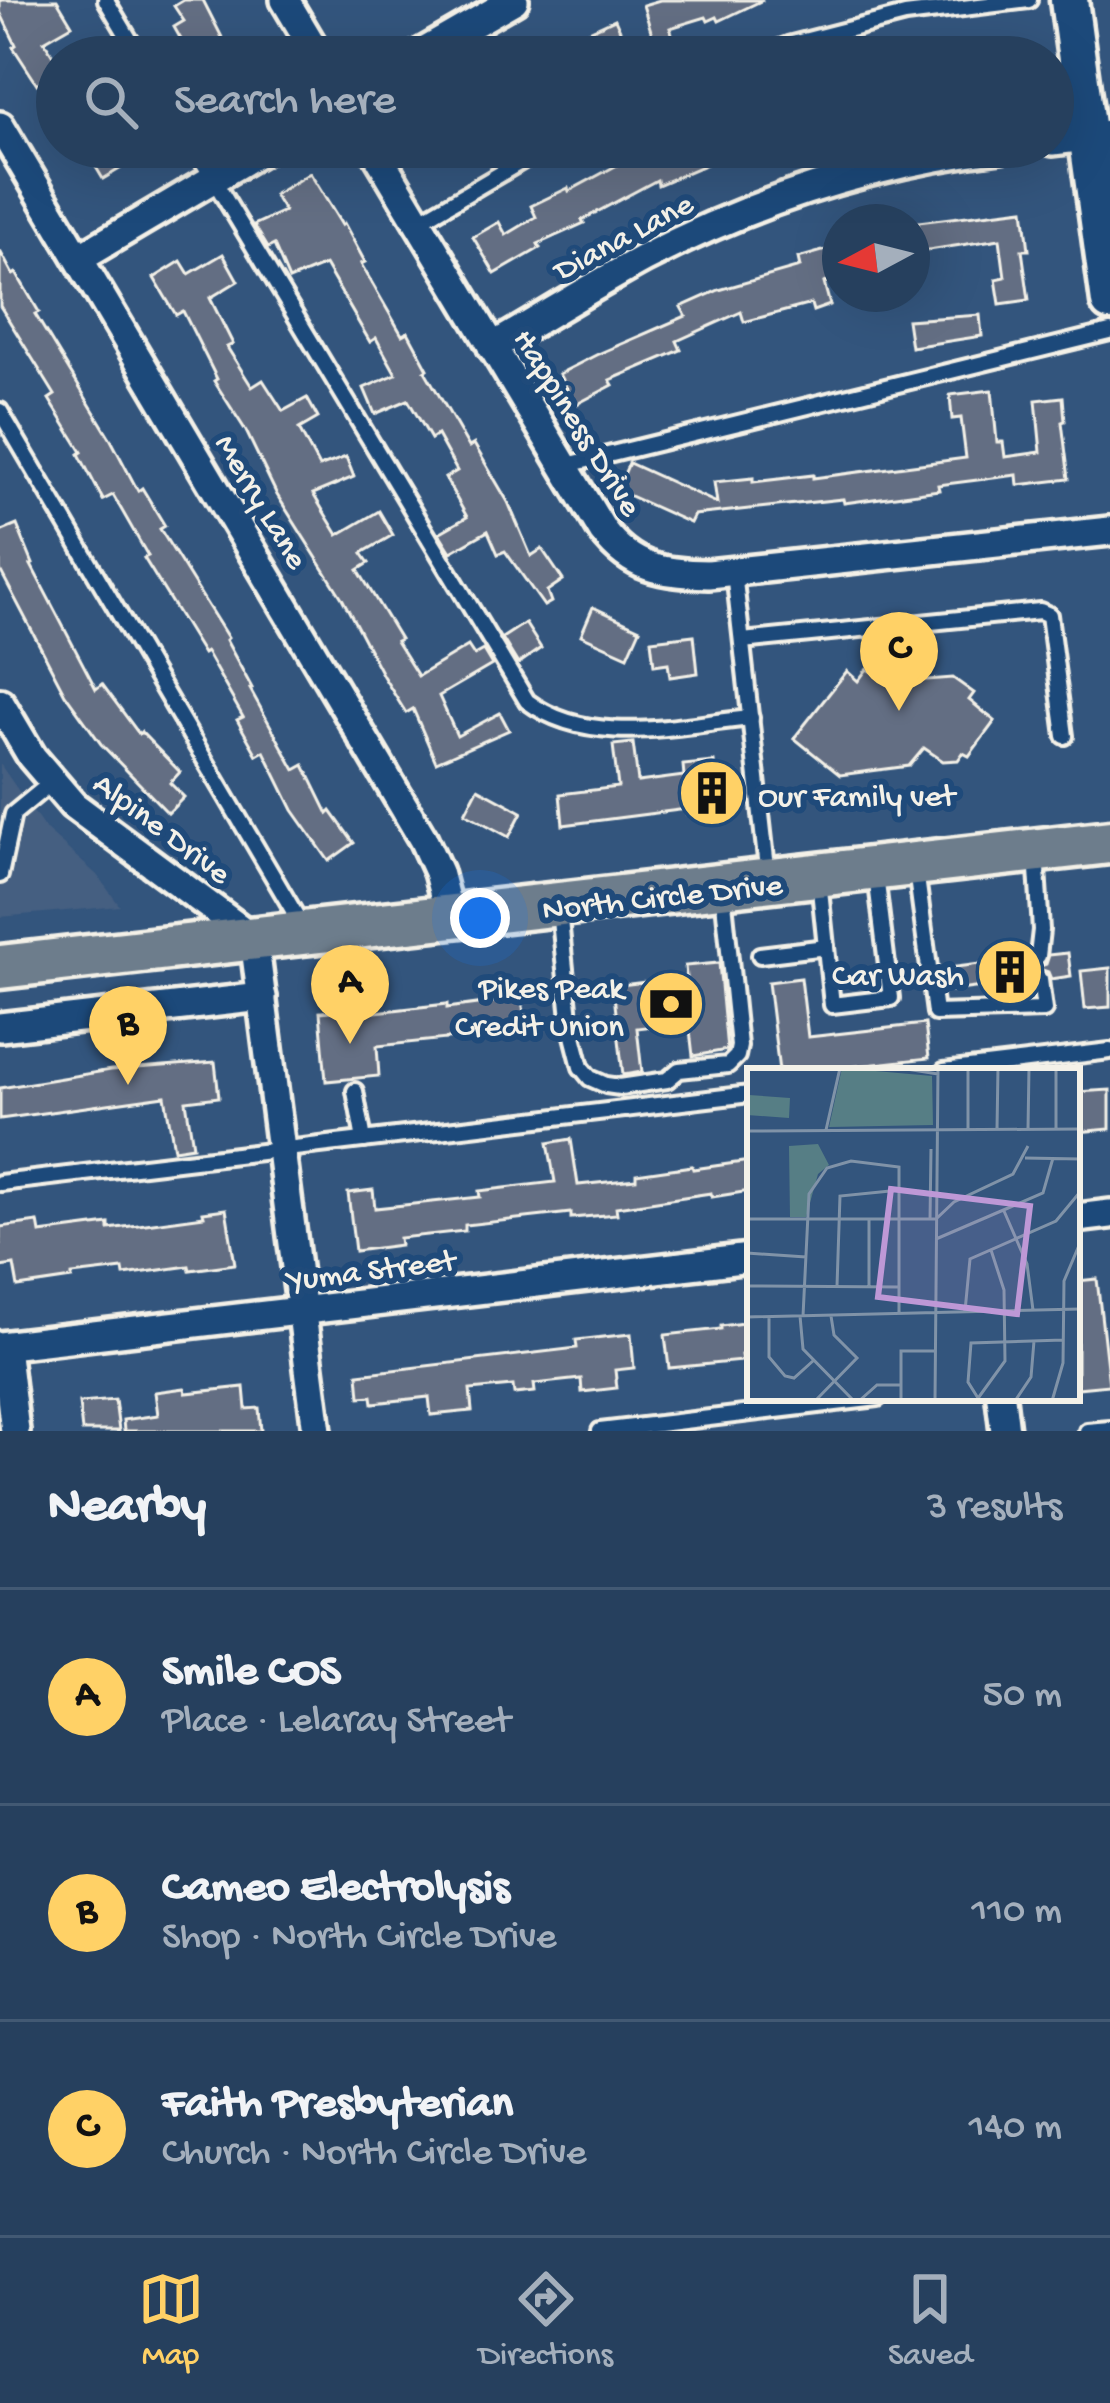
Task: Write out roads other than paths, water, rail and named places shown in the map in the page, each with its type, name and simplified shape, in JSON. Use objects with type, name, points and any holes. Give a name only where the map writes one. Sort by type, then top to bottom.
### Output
[{"type":"main road","points":[[1069,0],[1073,36]]},
{"type":"main road","points":[[1074,46],[1110,302]]},
{"type":"main road","name":"North Circle Drive","points":[[0,967],[1110,842]]},
{"type":"street","points":[[285,0],[306,36]]},
{"type":"street","points":[[441,36],[474,9],[514,0]]},
{"type":"street","name":"Merry Lane","points":[[0,126],[424,839],[450,918]]},
{"type":"street","points":[[79,258],[232,168]]},
{"type":"street","name":"Happiness Drive","points":[[386,168],[603,531],[637,563],[681,574],[734,572],[1110,531]]},
{"type":"street","name":"Diana Lane","points":[[492,347],[642,260],[734,217],[882,168]]},
{"type":"street","name":"Alpine Drive","points":[[0,703],[32,757],[74,805],[254,939]]},
{"type":"street","points":[[254,939],[317,1431]]},
{"type":"street","points":[[0,1028],[262,998]]},
{"type":"street","points":[[1080,1219],[1110,1214]]},
{"type":"street","name":"Yuma Street","points":[[3,1346],[747,1258]]},
{"type":"street","points":[[3,1346],[15,1431]]},
{"type":"street","points":[[1001,1401],[1005,1431]]},
{"type":"lane","points":[[106,0],[127,36]]},
{"type":"lane","points":[[823,36],[905,15],[1029,0]]},
{"type":"lane","points":[[206,168],[527,701],[570,723],[628,730],[751,718]]},
{"type":"lane","points":[[418,222],[510,168]]},
{"type":"lane","points":[[563,466],[1110,332]]},
{"type":"lane","points":[[0,411],[306,933]]},
{"type":"lane","points":[[734,572],[769,882]]},
{"type":"lane","points":[[742,641],[1040,611],[1049,615],[1065,736]]},
{"type":"lane","points":[[0,875],[6,813],[52,782]]},
{"type":"lane","points":[[1036,850],[1038,956]]},
{"type":"lane","points":[[819,876],[832,1005],[890,998],[895,867]]},
{"type":"lane","points":[[895,867],[934,1012],[1044,1010],[1040,980]]},
{"type":"lane","points":[[558,906],[571,1028],[580,1067],[590,1078],[620,1087],[667,1080],[679,1070],[728,1065],[733,1060],[739,1046],[722,887]]},
{"type":"lane","points":[[760,955],[826,946]]},
{"type":"lane","points":[[970,1068],[1110,1052]]},
{"type":"lane","points":[[355,1091],[364,1140]]},
{"type":"lane","points":[[0,1183],[747,1094]]},
{"type":"lane","points":[[600,1431],[853,1401]]},
{"type":"lane","points":[[1087,1431],[1110,1429]]},
{"type":"place","name":"Faith Presbyterian","points":[[899,711]]},
{"type":"place","name":"Our Family vet","points":[[712,793]]},
{"type":"place","name":"Car Wash","points":[[1010,972]]},
{"type":"place","name":"Pikes Peak Credit Union","points":[[671,1004]]},
{"type":"place","name":"Smile COS","points":[[350,1044]]},
{"type":"place","name":"Cameo Electrolysis","points":[[128,1085]]}]
